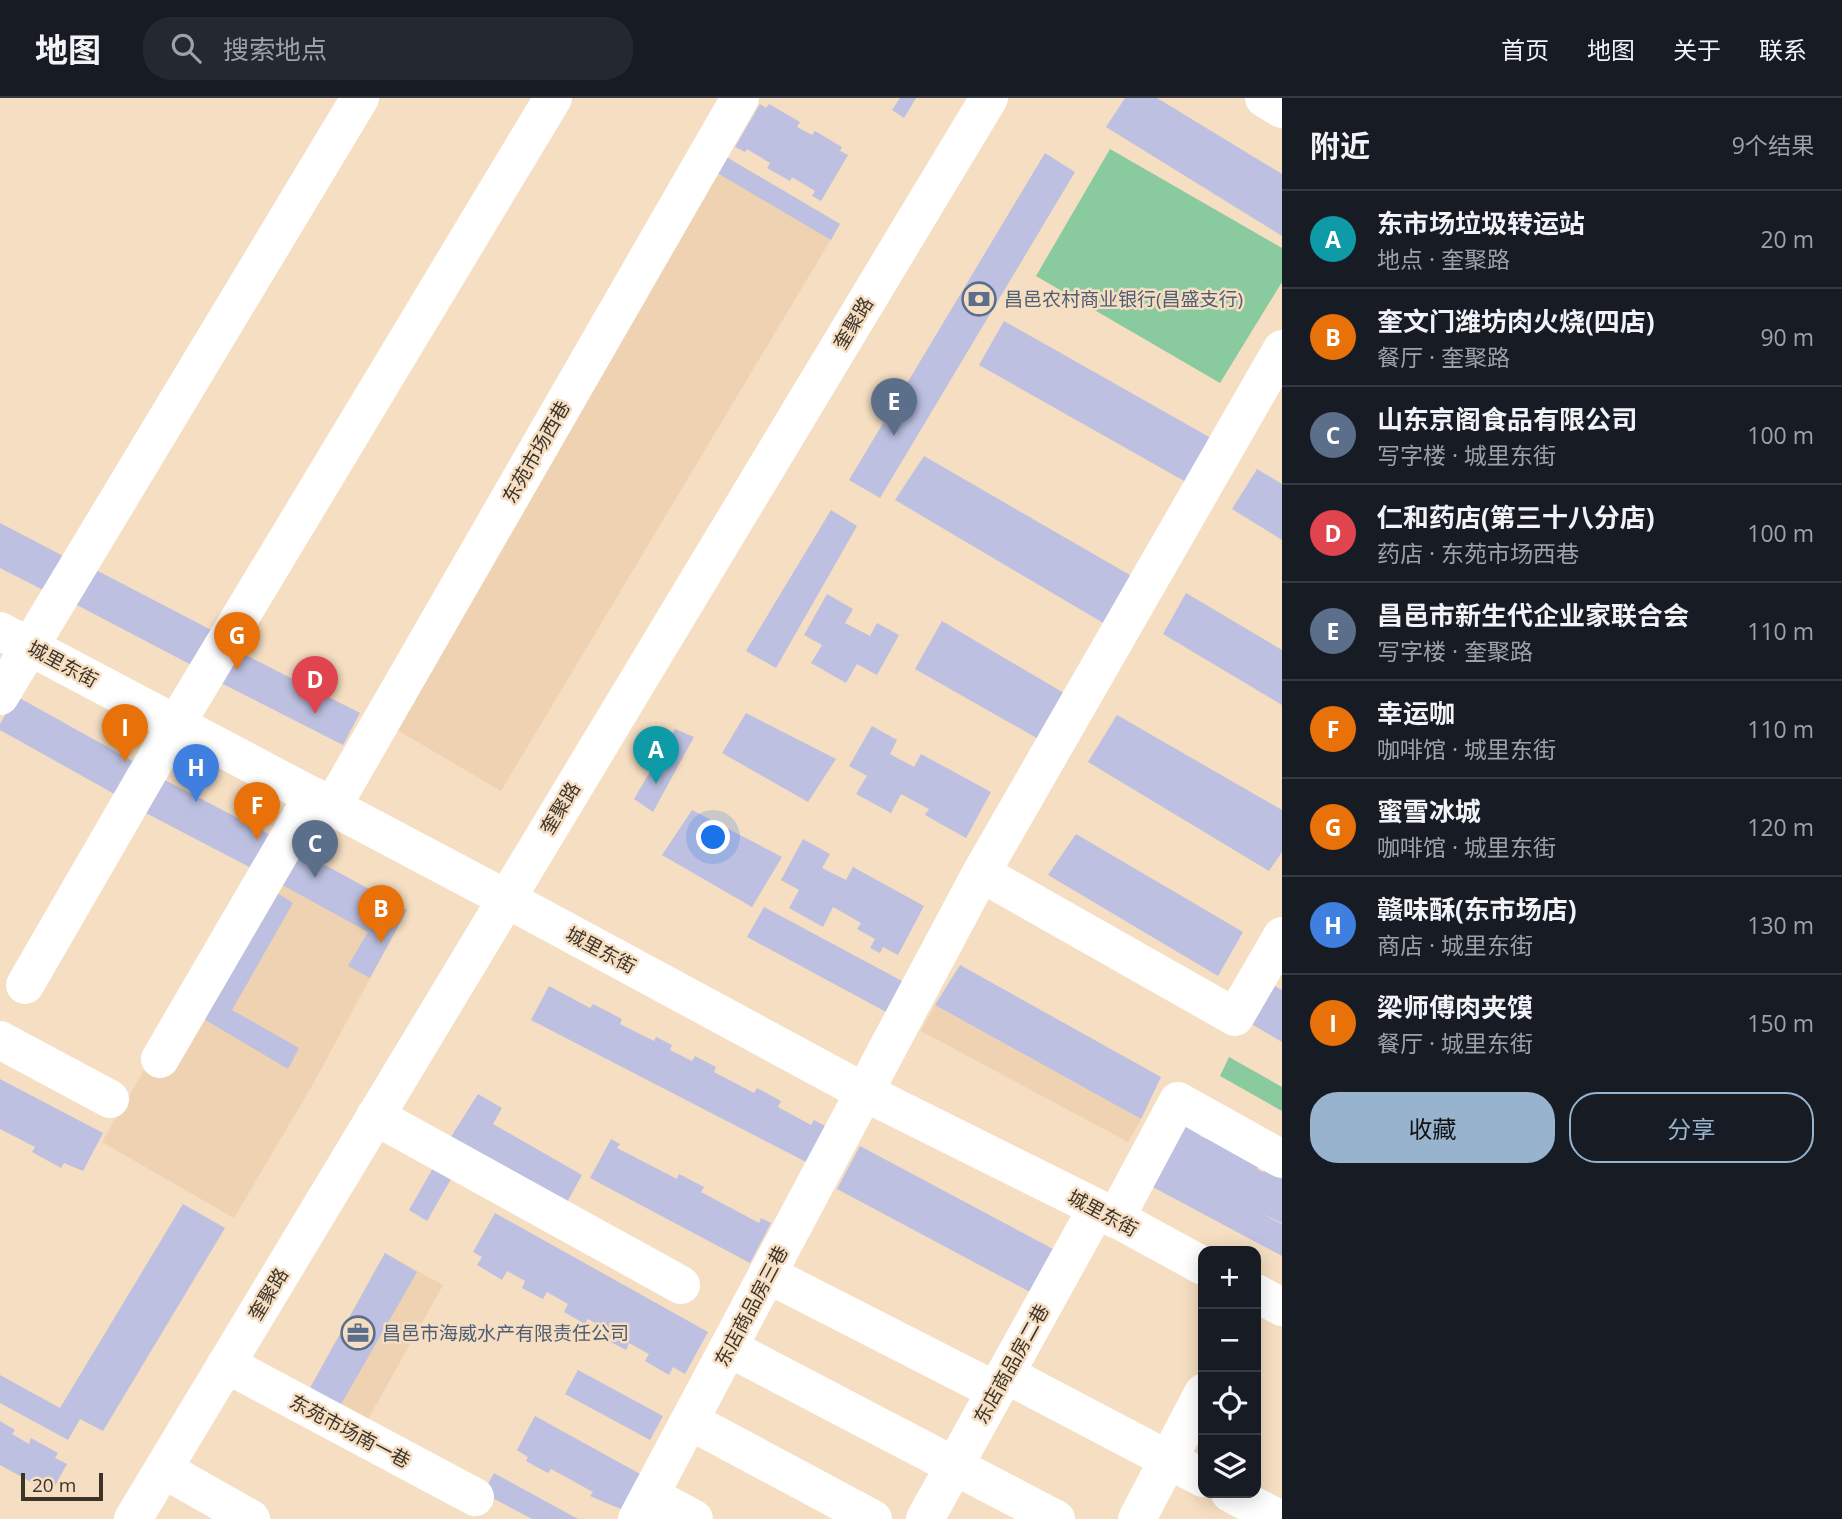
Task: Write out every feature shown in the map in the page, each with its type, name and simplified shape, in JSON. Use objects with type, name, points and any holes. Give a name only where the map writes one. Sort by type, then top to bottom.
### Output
[{"type":"street","points":[[0,696],[15,639],[360,98]]},
{"type":"street","points":[[24,985],[176,724],[553,98]]},
{"type":"street","name":"东苑市场西巷","points":[[160,1059],[322,802],[740,98]]},
{"type":"street","name":"奎聚路","points":[[133,1519],[989,98]]},
{"type":"street","points":[[1264,98],[1282,109]]},
{"type":"street","name":"东店商品房三巷","points":[[644,1507],[981,873],[1282,349]]},
{"type":"street","name":"城里东街","points":[[15,639],[505,898],[864,1092],[1198,1263]]},
{"type":"street","points":[[981,873],[1235,1017],[1282,936]]},
{"type":"street","points":[[0,1040],[110,1099]]},
{"type":"street","name":"东店商品房二巷","points":[[925,1519],[1000,1382],[1178,1101],[1282,1159]]},
{"type":"street","points":[[375,1116],[681,1285]]},
{"type":"street","points":[[767,1274],[1198,1475]]},
{"type":"street","points":[[1261,1296],[1282,1307]]},
{"type":"street","points":[[729,1348],[1056,1519]]},
{"type":"street","name":"东苑市场南一巷","points":[[226,1364],[475,1497]]},
{"type":"street","points":[[1137,1519],[1198,1403]]},
{"type":"street","points":[[690,1421],[873,1519]]},
{"type":"street","points":[[163,1469],[251,1519]]},
{"type":"street","points":[[1239,1498],[1279,1519]]},
{"type":"street","points":[[644,1507],[694,1519]]},
{"type":"shaded area","points":[[723,155],[840,224],[501,791],[392,727]]},
{"type":"shaded area","points":[[294,848],[407,910],[313,1084],[234,1218],[102,1142],[182,1005]]},
{"type":"shaded area","points":[[935,1005],[1141,1119],[1128,1142],[921,1031]]},
{"type":"shaded area","points":[[385,1253],[443,1285],[362,1430],[305,1397]]},
{"type":"green space","points":[[1110,149],[1282,248],[1282,282],[1220,383],[1036,276]]},
{"type":"green space","points":[[1229,1057],[1282,1087],[1282,1111],[1220,1076]]},
{"type":"building","points":[[900,98],[916,98],[904,118],[892,110]]},
{"type":"building","points":[[1125,98],[1157,98],[1282,174],[1282,236],[1106,127]]},
{"type":"building","points":[[760,104],[766,108],[769,104],[800,122],[797,127],[812,135],[815,131],[842,147],[840,151],[848,155],[821,201],[812,196],[815,191],[792,177],[790,181],[767,168],[770,163],[747,149],[745,152],[735,147]]},
{"type":"building","points":[[1045,153],[1075,172],[880,498],[849,480]]},
{"type":"building","points":[[723,155],[840,224],[831,240],[714,171]]},
{"type":"building","points":[[1004,321],[1218,442],[1193,486],[979,365]]},
{"type":"building","points":[[924,456],[1135,578],[1105,624],[895,500]]},
{"type":"building","points":[[1257,469],[1282,484],[1282,540],[1232,509]]},
{"type":"building","points":[[831,510],[857,526],[776,668],[746,651]]},
{"type":"building","points":[[0,523],[69,559],[51,594],[0,568]]},
{"type":"building","points":[[94,569],[219,634],[201,670],[75,604]]},
{"type":"building","points":[[1186,593],[1282,650],[1282,705],[1163,634]]},
{"type":"building","points":[[827,594],[853,609],[845,623],[870,636],[877,623],[899,635],[877,675],[857,664],[846,683],[811,663],[822,645],[804,635]]},
{"type":"building","points":[[942,621],[1069,696],[1042,741],[915,669]]},
{"type":"building","points":[[238,651],[360,713],[343,745],[221,683]]},
{"type":"building","points":[[16,696],[136,763],[118,796],[0,730],[0,724]]},
{"type":"building","points":[[746,713],[836,759],[808,802],[722,753]]},
{"type":"building","points":[[1117,715],[1282,810],[1282,852],[1269,871],[1088,762]]},
{"type":"building","points":[[872,726],[897,740],[890,754],[914,767],[921,754],[991,792],[966,838],[925,815],[929,809],[901,794],[891,813],[856,794],[867,776],[849,766]]},
{"type":"building","points":[[675,729],[694,737],[653,812],[634,799]]},
{"type":"building","points":[[159,777],[278,839],[261,873],[142,811]]},
{"type":"building","points":[[692,810],[782,857],[752,907],[662,855]]},
{"type":"building","points":[[1076,834],[1243,932],[1218,976],[1048,875]]},
{"type":"building","points":[[803,839],[830,854],[822,868],[846,880],[853,867],[924,906],[898,955],[883,947],[880,953],[870,948],[875,939],[857,929],[861,923],[833,907],[823,927],[789,908],[799,890],[781,880]]},
{"type":"building","points":[[294,848],[407,910],[370,978],[348,966],[368,932],[275,881]]},
{"type":"building","points":[[271,889],[293,903],[232,1010],[299,1048],[288,1069],[197,1015]]},
{"type":"building","points":[[764,907],[902,981],[888,1013],[747,937]]},
{"type":"building","points":[[960,965],[1161,1077],[1141,1119],[935,1005]]},
{"type":"building","points":[[1268,982],[1282,990],[1282,1042],[1248,1022]]},
{"type":"building","points":[[549,986],[590,1008],[593,1004],[622,1019],[620,1024],[654,1041],[656,1037],[672,1045],[670,1050],[692,1061],[695,1056],[716,1067],[714,1072],[754,1093],[757,1088],[781,1101],[778,1107],[811,1125],[814,1120],[833,1130],[814,1166],[531,1020]]},
{"type":"building","points":[[0,1079],[103,1133],[83,1171],[64,1163],[61,1168],[32,1152],[35,1147],[0,1129]]},
{"type":"building","points":[[478,1094],[502,1108],[493,1124],[582,1175],[566,1204],[449,1140]]},
{"type":"building","points":[[1184,1119],[1204,1129],[1200,1136],[1207,1139],[1210,1134],[1261,1161],[1257,1169],[1263,1172],[1266,1166],[1282,1175],[1282,1223],[1258,1212],[1282,1224],[1282,1256],[1149,1185]]},
{"type":"building","points":[[611,1139],[620,1144],[617,1148],[677,1179],[679,1174],[704,1187],[701,1192],[759,1223],[761,1218],[771,1223],[750,1263],[590,1178]]},
{"type":"building","points":[[860,1146],[1053,1249],[1030,1292],[837,1189]]},
{"type":"building","points":[[433,1168],[451,1179],[427,1221],[409,1210]]},
{"type":"building","points":[[183,1204],[225,1228],[103,1431],[80,1419],[68,1440],[0,1403],[0,1375],[60,1408]]},
{"type":"building","points":[[495,1213],[708,1332],[685,1374],[673,1367],[669,1375],[645,1361],[649,1354],[629,1343],[626,1350],[601,1337],[606,1329],[588,1319],[585,1324],[564,1312],[568,1304],[547,1292],[543,1299],[522,1288],[525,1281],[507,1271],[502,1280],[477,1265],[482,1257],[473,1252]]},
{"type":"building","points":[[385,1253],[417,1272],[335,1415],[305,1397]]},
{"type":"building","points":[[578,1370],[663,1416],[650,1440],[565,1394]]},
{"type":"building","points":[[535,1416],[642,1475],[623,1510],[590,1496],[593,1492],[551,1469],[548,1473],[526,1461],[528,1457],[517,1450]]},
{"type":"building","points":[[0,1421],[15,1430],[12,1434],[29,1444],[31,1438],[58,1453],[55,1458],[67,1464],[51,1493],[0,1465]]},
{"type":"building","points":[[494,1473],[578,1519],[532,1519],[483,1493]]},
{"type":"place","name":"昌邑农村商业银行(昌盛支行)","points":[[979,299]]},
{"type":"place","name":"昌邑市新生代企业家联合会","points":[[894,436]]},
{"type":"place","name":"蜜雪冰城","points":[[237,670]]},
{"type":"place","name":"仁和药店(第三十八分店)","points":[[315,714]]},
{"type":"place","name":"梁师傅肉夹馍","points":[[125,762]]},
{"type":"place","name":"东市场垃圾转运站","points":[[656,784]]},
{"type":"place","name":"赣味酥(东市场店)","points":[[196,802]]},
{"type":"place","name":"幸运咖","points":[[257,840]]},
{"type":"place","name":"山东京阁食品有限公司","points":[[315,878]]},
{"type":"place","name":"奎文门潍坊肉火烧(四店)","points":[[381,943]]},
{"type":"place","name":"昌邑市海威水产有限责任公司","points":[[358,1333]]}]
